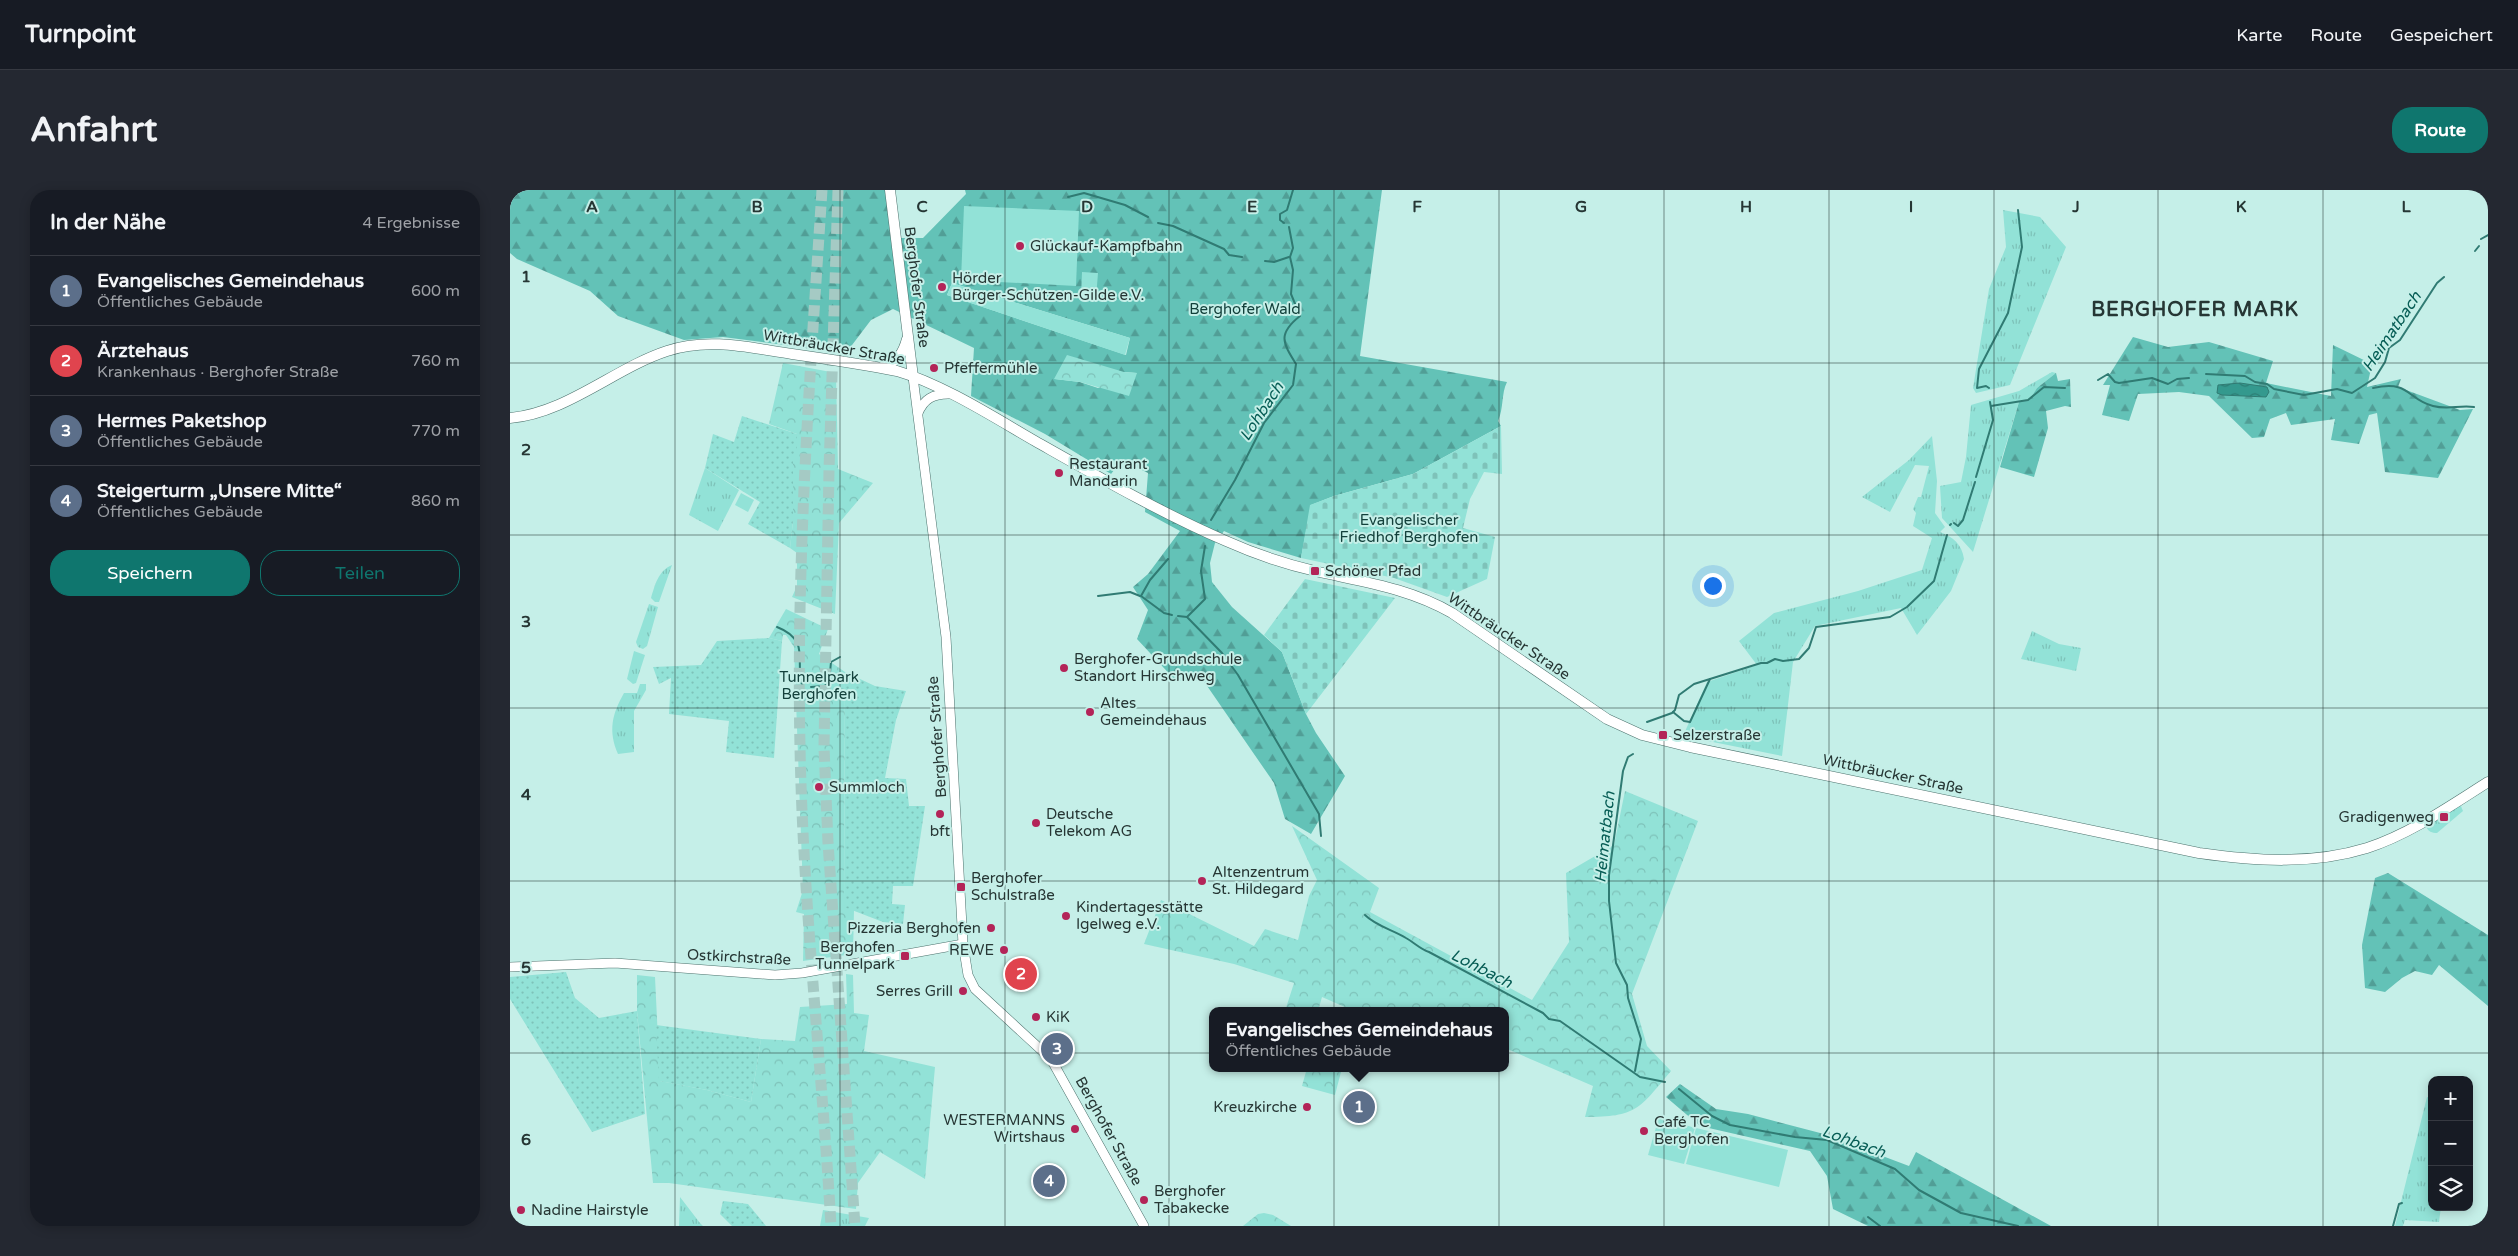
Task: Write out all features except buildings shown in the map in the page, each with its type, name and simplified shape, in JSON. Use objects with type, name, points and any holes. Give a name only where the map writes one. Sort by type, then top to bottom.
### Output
[{"type":"main road","name":"Berghofer Straße","points":[[890,190],[913,376]]},
{"type":"main road","points":[[881,368],[896,361],[902,353],[908,337]]},
{"type":"main road","name":"Wittbräucker Straße","points":[[510,418],[526,415],[572,398],[667,351],[702,344],[759,348],[881,368],[913,376],[1175,517],[1224,541],[1284,563],[1393,587],[1427,599],[1452,613],[1593,711],[1620,726],[1661,740],[2172,847],[2256,860],[2328,858],[2367,848],[2423,822],[2488,782]]},
{"type":"street","name":"Berghofer Straße","points":[[913,376],[946,637],[963,944],[968,975],[975,989],[1051,1059],[1144,1226]]},
{"type":"street","points":[[918,413],[927,399],[938,394],[948,394]]},
{"type":"street","name":"Ostkirchstraße","points":[[510,967],[615,963],[775,975],[802,973],[963,944]]},
{"type":"green space","name":"Berghofer Wald","points":[[510,190],[894,190],[901,238],[923,238],[966,194],[965,190],[1382,190],[1360,356],[1507,382],[1498,421],[1501,426],[1413,474],[1334,496],[1311,505],[1301,558],[1248,542],[1224,531],[1215,543],[1210,563],[1212,582],[1232,607],[1282,652],[1306,714],[1316,733],[1345,776],[1311,834],[1285,819],[1274,783],[1203,680],[1176,681],[1137,639],[1148,610],[1133,587],[1148,574],[1180,531],[1145,512],[1148,473],[1122,460],[1111,474],[1045,434],[971,396],[974,348],[893,309],[871,320],[846,353],[723,337],[684,340],[618,316],[590,291],[517,259],[510,253]],"holes":[[[952,283],[1130,338],[1126,355],[947,295]],[[1124,372],[1137,373],[1098,388],[1080,382],[1055,379]]]},
{"type":"green space","name":"Glückauf-Kampfbahn","points":[[964,206],[1079,211],[1076,286],[961,280]]},
{"type":"green space","points":[[2003,210],[2040,217],[2066,247],[2010,385],[1976,393],[1973,388],[1989,289],[2006,247]]},
{"type":"green space","points":[[1082,272],[1098,273],[1096,298],[1081,297]]},
{"type":"green space","points":[[952,283],[1130,338],[1125,355],[947,295]]},
{"type":"green space","points":[[2133,337],[2168,347],[2209,342],[2273,361],[2266,383],[2331,396],[2333,345],[2372,364],[2367,387],[2401,379],[2398,387],[2460,410],[2473,409],[2438,478],[2385,472],[2377,413],[2369,415],[2359,444],[2331,440],[2335,419],[2291,425],[2286,413],[2270,419],[2264,437],[2252,438],[2209,396],[2179,392],[2138,394],[2129,421],[2102,415],[2110,385],[2103,385]]},
{"type":"green space","points":[[1067,355],[1124,372],[1137,373],[1129,396],[1080,382],[1054,379]]},
{"type":"green space","points":[[783,363],[836,373],[838,469],[873,483],[839,523],[835,614],[792,597],[797,586],[797,553],[790,548],[793,521],[793,455],[797,456],[797,434],[769,424]]},
{"type":"green space","points":[[2052,372],[2056,373],[2037,388],[2030,399],[2019,402],[1973,552],[1942,518],[1940,486],[1961,482],[1966,457],[1971,405],[2019,391]]},
{"type":"green space","points":[[2056,373],[2058,381],[2070,379],[2071,407],[2065,406],[2046,411],[2048,428],[2034,477],[2000,467],[2019,402],[2030,399],[2037,388]]},
{"type":"green space","points":[[742,416],[797,434],[797,456],[793,456],[793,521],[790,548],[748,524],[760,502],[705,468],[713,434],[734,442]]},
{"type":"green space","name":"Evangelischer Friedhof Berghofen","points":[[1501,426],[1502,474],[1484,472],[1470,499],[1463,528],[1495,537],[1487,579],[1447,597],[1394,578],[1301,558],[1310,505],[1334,496],[1413,474]]},
{"type":"green space","points":[[1932,436],[1937,481],[1935,513],[1945,527],[1940,532],[1949,536],[1959,545],[1964,559],[1951,591],[1917,635],[1901,608],[1815,626],[1793,662],[1782,756],[1683,736],[1707,682],[1757,665],[1739,641],[1774,613],[1858,591],[1922,570],[1932,538],[1913,526],[1916,513],[1913,509],[1918,497],[1921,497],[1929,466],[1915,465],[1890,512],[1862,497],[1909,460]]},
{"type":"green space","points":[[705,468],[739,490],[718,531],[689,515]]},
{"type":"green space","points":[[741,493],[754,500],[748,512],[735,505]]},
{"type":"green space","points":[[672,565],[659,602],[655,602],[651,598],[658,579],[663,571]]},
{"type":"green space","name":"Evangelischer Friedhof Berghofen","points":[[1305,579],[1395,598],[1306,714],[1282,652],[1264,635]]},
{"type":"green space","points":[[649,604],[658,607],[647,646],[643,649],[638,647],[636,642]]},
{"type":"green space","name":"Tunnelpark Berghofen","points":[[786,609],[828,629],[819,654],[845,672],[844,906],[854,910],[853,954],[803,961],[804,914],[796,912],[803,890],[794,647],[786,635],[783,635],[782,641],[769,638]]},
{"type":"green space","points":[[2032,631],[2059,644],[2081,648],[2076,671],[2021,659]]},
{"type":"green space","points":[[769,638],[782,641],[774,758],[726,752],[729,721],[669,714],[671,678],[659,684],[653,667],[701,665],[717,641]]},
{"type":"green space","points":[[634,651],[645,655],[636,683],[633,684],[627,679]]},
{"type":"green space","points":[[845,672],[875,686],[906,691],[896,720],[885,778],[906,779],[909,806],[925,806],[913,886],[893,886],[892,904],[905,905],[903,924],[883,922],[844,907]]},
{"type":"green space","points":[[640,684],[646,684],[646,690],[634,711],[634,752],[618,754],[612,730],[614,715],[624,693],[637,693]]},
{"type":"green space","points":[[1625,791],[1698,821],[1632,994],[1647,1046],[1671,1071],[1636,1108],[1616,1115],[1585,1117],[1593,1086],[1509,1050],[1509,1007],[1345,1007],[1322,997],[1319,1007],[1286,1007],[1294,983],[1234,964],[1144,944],[1161,900],[1254,946],[1265,929],[1298,940],[1309,896],[1317,880],[1292,826],[1379,888],[1370,912],[1532,1000],[1569,942],[1566,873],[1614,845]]},
{"type":"green space","points":[[2460,804],[2463,811],[2437,833],[2428,830],[2426,826]]},
{"type":"green space","points":[[2388,873],[2488,935],[2488,1006],[2439,965],[2432,975],[2415,971],[2402,978],[2385,992],[2365,988],[2362,945],[2375,878]]},
{"type":"green space","points":[[566,972],[575,998],[599,1018],[637,1011],[645,1114],[592,1132],[510,999],[510,977]]},
{"type":"green space","points":[[846,974],[853,975],[854,1013],[869,1015],[864,1051],[935,1067],[925,1179],[880,1152],[858,1183],[856,1209],[669,1183],[653,1183],[637,1011],[637,975],[655,977],[660,1081],[707,1090],[751,1102],[761,1039],[795,1041],[800,1007],[847,1004]]},
{"type":"green space","points":[[656,1025],[761,1039],[751,1102],[707,1090],[659,1081]]},
{"type":"green space","points":[[1306,1072],[1341,1072],[1335,1095],[1302,1086]]},
{"type":"green space","points":[[1680,1084],[1716,1109],[1748,1114],[1824,1134],[1909,1166],[1916,1152],[2051,1226],[1868,1226],[1833,1209],[1827,1176],[1810,1151],[1700,1126],[1666,1097]]},
{"type":"green space","points":[[2427,1097],[2428,1211],[2440,1211],[2439,1222],[2405,1220],[2403,1226],[2395,1226]]},
{"type":"green space","points":[[1659,1117],[1695,1128],[1684,1164],[1648,1155]]},
{"type":"green space","points":[[1696,1128],[1788,1150],[1779,1187],[1686,1164]]},
{"type":"green space","points":[[680,1197],[700,1223],[703,1226],[679,1226]]},
{"type":"green space","points":[[723,1201],[748,1204],[766,1226],[732,1226],[720,1214]]},
{"type":"green space","points":[[823,1210],[869,1218],[865,1226],[820,1226]]},
{"type":"green space","points":[[1258,1214],[1273,1215],[1291,1226],[1243,1226]]},
{"type":"water","points":[[2240,383],[2267,387],[2269,392],[2266,397],[2222,395],[2217,393],[2218,385]]},
{"type":"waterway","name":"Lohbach","points":[[1284,223],[1280,220],[1280,214],[1287,210],[1293,190]]},
{"type":"waterway","points":[[1068,197],[1084,193],[1125,205],[1148,217]]},
{"type":"waterway","points":[[1989,388],[1986,386],[1977,388],[1979,369],[2008,313],[2022,247],[2018,210]]},
{"type":"waterway","points":[[1158,223],[1173,226],[1224,249],[1229,255],[1242,257]]},
{"type":"waterway","name":"Lohbach","points":[[1211,520],[1235,480],[1264,423],[1293,385],[1296,364],[1284,339],[1288,328],[1300,316],[1291,294],[1293,270],[1290,257],[1293,248],[1289,227]]},
{"type":"waterway","name":"Heimatbach","points":[[2481,239],[2488,235]]},
{"type":"waterway","name":"Heimatbach","points":[[2475,251],[2479,246]]},
{"type":"waterway","points":[[1265,261],[1274,262],[1289,257]]},
{"type":"waterway","name":"Heimatbach","points":[[2206,374],[2245,376],[2255,382],[2267,384],[2274,389],[2304,395],[2337,389],[2352,393],[2375,378],[2385,362],[2389,348],[2400,340],[2437,283],[2444,277]]},
{"type":"waterway","name":"Heimatbach","points":[[2098,380],[2108,374],[2115,382],[2119,383],[2152,378],[2168,384],[2177,379],[2189,378]]},
{"type":"waterway","points":[[2373,388],[2385,386],[2402,388],[2424,403],[2438,407],[2474,407]]},
{"type":"waterway","name":"Heimatbach","points":[[1991,406],[2028,400],[2044,387],[2065,388]]},
{"type":"waterway","name":"Heimatbach","points":[[1976,477],[1993,420],[1990,402]]},
{"type":"waterway","name":"Heimatbach","points":[[1954,523],[1958,526],[1963,520],[1975,482]]},
{"type":"waterway","name":"Heimatbach","points":[[1647,722],[1672,713],[1675,710],[1679,695],[1694,684],[1775,659],[1783,661],[1799,659],[1809,648],[1816,627],[1890,617],[1907,607],[1934,581],[1947,535]]},
{"type":"waterway","name":"Lohbach","points":[[1205,546],[1201,571],[1205,599],[1187,617],[1222,653],[1238,675],[1319,814],[1321,836]]},
{"type":"waterway","points":[[1168,559],[1150,580],[1141,596],[1164,613],[1172,615]]},
{"type":"waterway","points":[[1098,596],[1130,592],[1140,596]]},
{"type":"waterway","points":[[1178,616],[1187,617]]},
{"type":"waterway","points":[[777,627],[795,639],[800,654],[800,679],[803,687]]},
{"type":"waterway","points":[[811,687],[824,686],[829,683],[831,662],[840,657]]},
{"type":"waterway","points":[[1673,712],[1684,721],[1690,722],[1710,679]]},
{"type":"waterway","name":"Heimatbach","points":[[1633,754],[1628,757],[1623,771],[1609,875],[1609,901],[1616,963],[1627,985],[1628,998],[1641,1039],[1635,1071]]},
{"type":"waterway","name":"Lohbach","points":[[1365,915],[1423,949],[1543,1013],[1549,1019],[1560,1021],[1640,1077],[1665,1082]]},
{"type":"waterway","name":"Lohbach","points":[[1679,1089],[1712,1116],[1730,1125],[1795,1137],[1827,1140],[1895,1169],[1919,1190],[1961,1213],[2018,1226]]},
{"type":"waterway","points":[[2393,1226],[2399,1204],[2402,1203]]},
{"type":"waterway","points":[[1868,1217],[1880,1226]]},
{"type":"tunnel","points":[[822,190],[805,468],[799,677],[805,867],[831,1226]]},
{"type":"tunnel","points":[[838,190],[829,470],[824,747],[828,843],[855,1226]]},
{"type":"place","name":"Glückauf-Kampfbahn","points":[[1020,246]]},
{"type":"place","name":"Hörder Bürger-Schützen-Gilde e.V.","points":[[942,287]]},
{"type":"place","name":"Pfeffermühle","points":[[934,368]]},
{"type":"place","name":"Restaurant Mandarin","points":[[1059,473]]},
{"type":"place","name":"Schöner Pfad","points":[[1315,571]]},
{"type":"place","name":"Berghofer-Grundschule Standort Hirschweg","points":[[1064,668]]},
{"type":"place","name":"Altes Gemeindehaus","points":[[1090,712]]},
{"type":"place","name":"Selzerstraße","points":[[1663,735]]},
{"type":"place","name":"Summloch","points":[[819,787]]},
{"type":"place","name":"bft","points":[[940,814]]},
{"type":"place","name":"Gradigenweg","points":[[2444,817]]},
{"type":"place","name":"Deutsche Telekom AG","points":[[1036,823]]},
{"type":"place","name":"Altenzentrum St. Hildegard","points":[[1202,881]]},
{"type":"place","name":"Berghofer Schulstraße","points":[[961,887]]},
{"type":"place","name":"Kindertagesstätte Igelweg e.V.","points":[[1066,916]]},
{"type":"place","name":"Pizzeria Berghofen","points":[[991,928]]},
{"type":"place","name":"REWE","points":[[1004,950]]},
{"type":"place","name":"Berghofen Tunnelpark","points":[[905,956]]},
{"type":"place","name":"Ärztehaus","points":[[1021,974]]},
{"type":"place","name":"Serres Grill","points":[[963,991]]},
{"type":"place","name":"KiK","points":[[1036,1017]]},
{"type":"place","name":"Hermes Paketshop","points":[[1057,1049]]},
{"type":"place","name":"Kreuzkirche","points":[[1307,1107]]},
{"type":"place","name":"Evangelisches Gemeindehaus","points":[[1359,1107]]},
{"type":"place","name":"WESTERMANNS Wirtshaus","points":[[1075,1129]]},
{"type":"place","name":"Café TC Berghofen","points":[[1644,1131]]},
{"type":"place","name":"Steigerturm „Unsere Mitte“","points":[[1049,1181]]},
{"type":"place","name":"Berghofer Tabakecke","points":[[1144,1200]]},
{"type":"place","name":"Nadine Hairstyle","points":[[521,1210]]},
{"type":"district","name":"BERGHOFER MARK","points":[[2195,309]]}]
